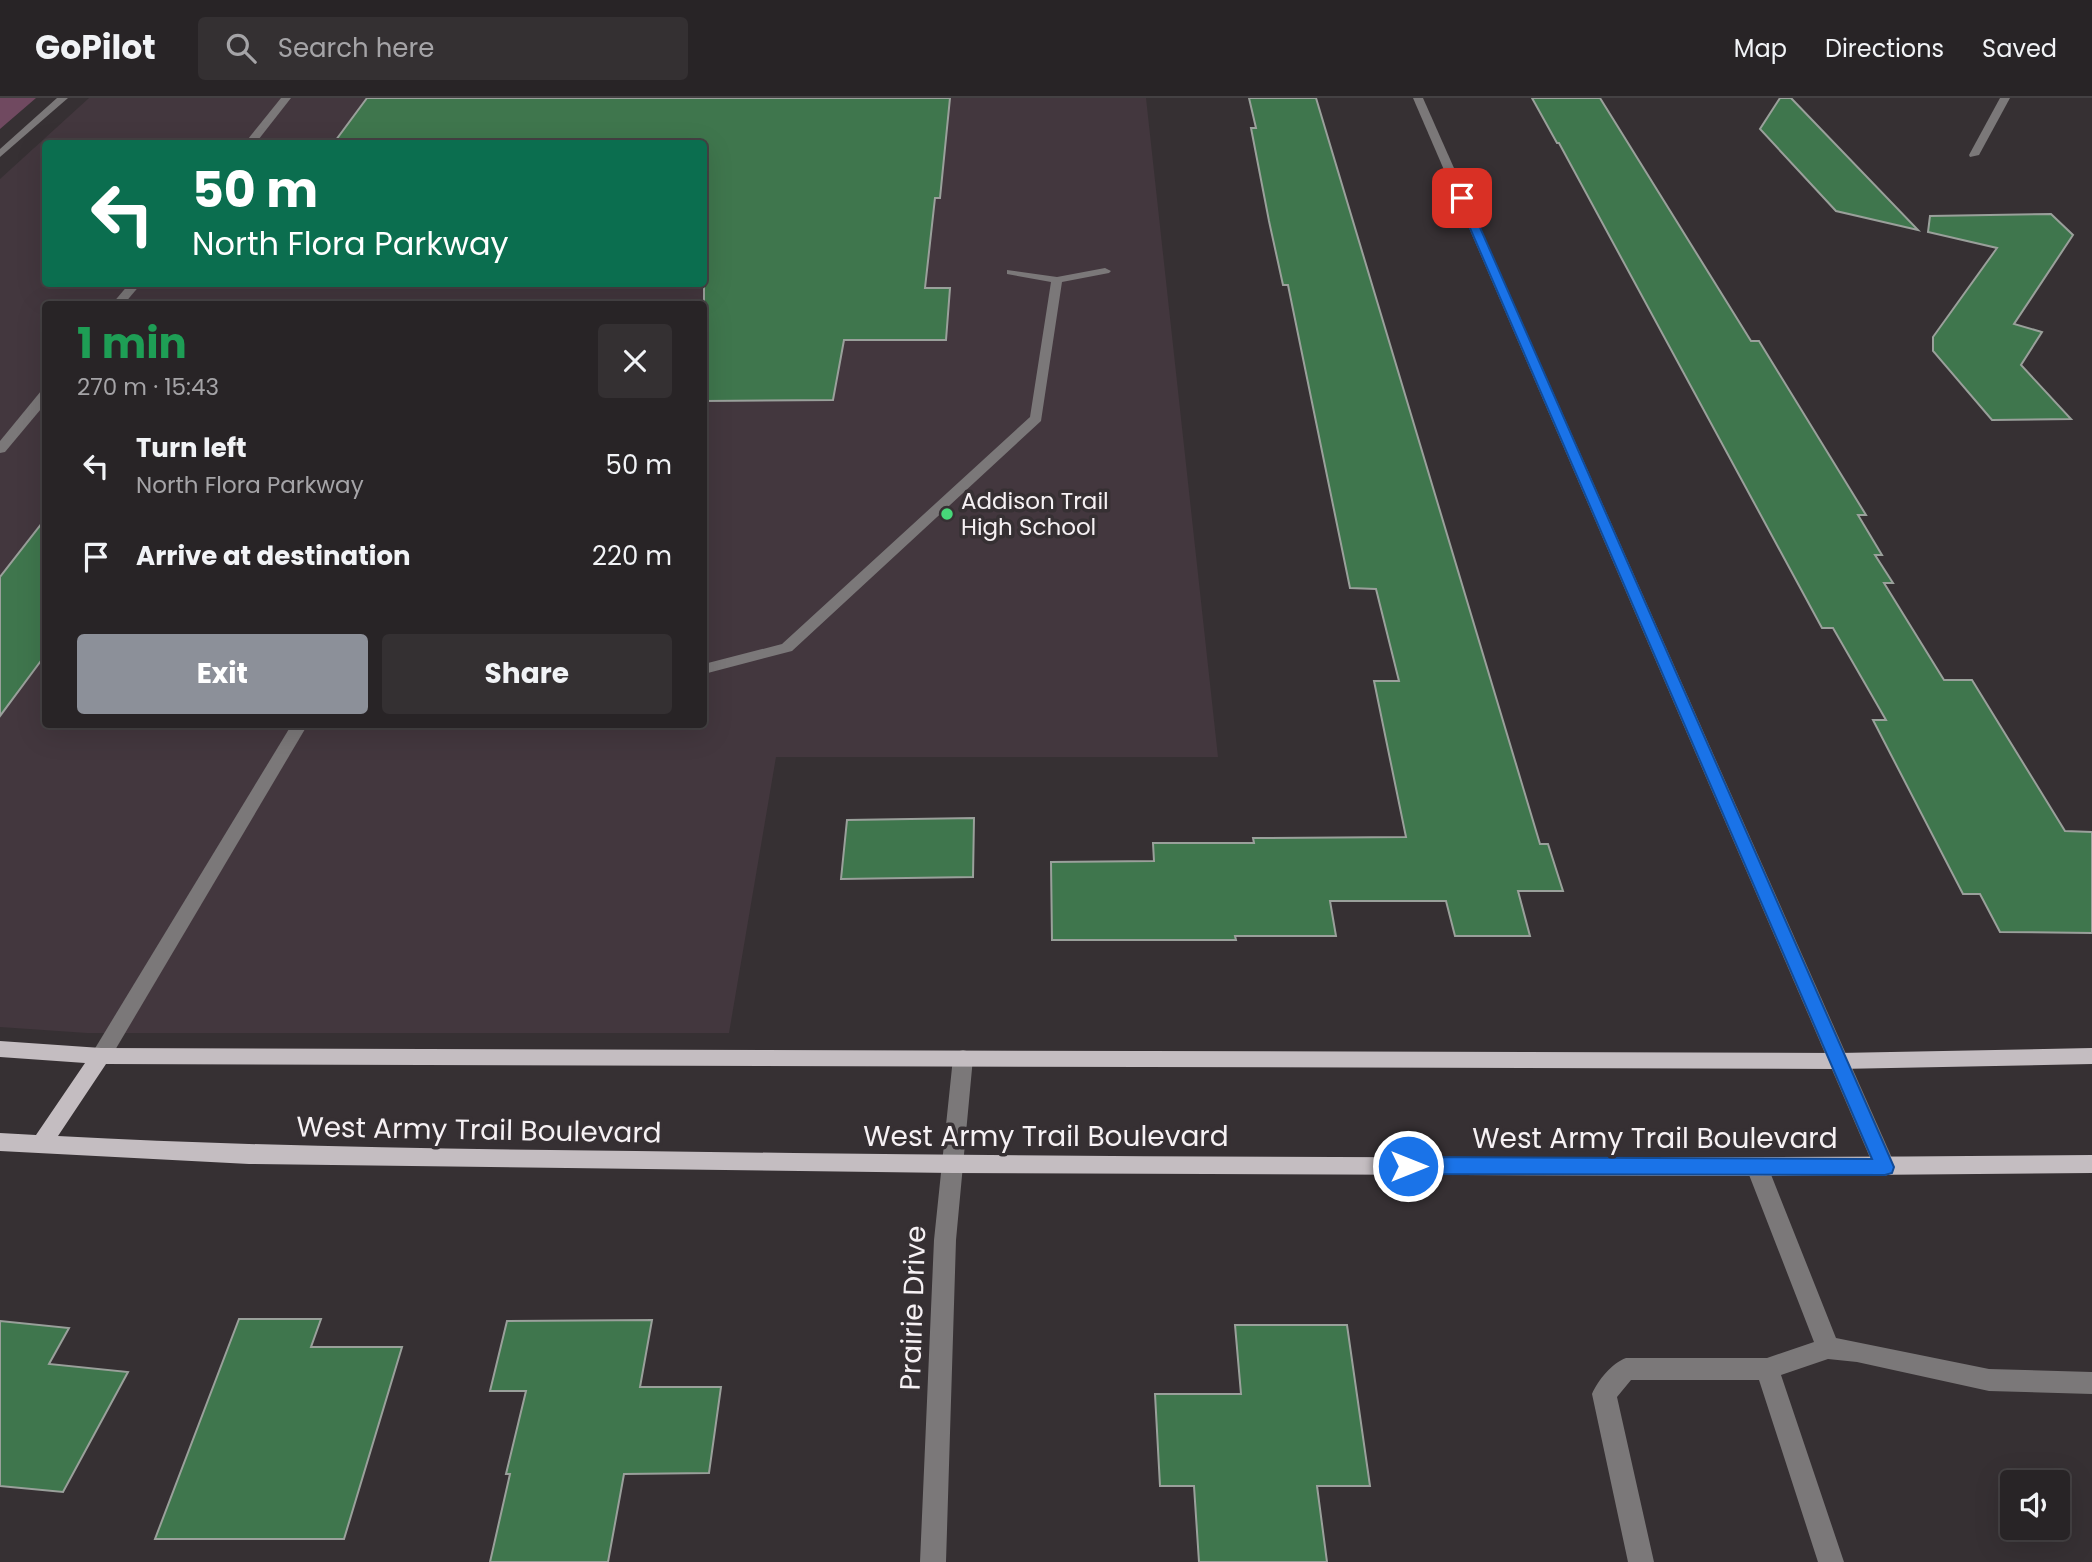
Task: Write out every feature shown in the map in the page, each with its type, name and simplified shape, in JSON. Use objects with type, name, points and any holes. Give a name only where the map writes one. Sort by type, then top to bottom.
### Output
[{"type":"main road","points":[[0,1049],[101,1056],[1839,1061],[2092,1056]]},
{"type":"main road","points":[[42,1143],[101,1056]]},
{"type":"main road","name":"West Army Trail Boulevard","points":[[0,1142],[248,1155],[952,1164],[1758,1167],[2092,1164]]},
{"type":"street","points":[[0,155],[63,98]]},
{"type":"street","points":[[252,140],[286,98]]},
{"type":"street","points":[[1418,98],[1885,1167]]},
{"type":"street","points":[[1974,156],[2005,98]]},
{"type":"street","points":[[1011,272],[1057,280],[1105,271]]},
{"type":"street","points":[[707,668],[787,648],[1036,418],[1057,280]]},
{"type":"street","points":[[121,301],[132,287]]},
{"type":"street","points":[[0,449],[42,399]]},
{"type":"street","points":[[101,1056],[298,728]]},
{"type":"street","name":"Prairie Drive","points":[[933,1562],[945,1240],[962,1058]]},
{"type":"street","points":[[1758,1167],[1828,1348]]},
{"type":"street","points":[[1641,1562],[1604,1394],[1626,1369],[1768,1369],[1828,1348],[1857,1351],[1989,1380],[2092,1382]]},
{"type":"street","points":[[1768,1369],[1830,1562]]},
{"type":"shaded area","points":[[0,98],[36,98],[0,129]]},
{"type":"shaded area","name":"Addison Trail High School","points":[[89,98],[1146,98],[1218,757],[776,757],[729,1033],[87,1033],[0,1027],[0,179],[42,141],[42,287],[707,287],[707,140],[43,140]]},
{"type":"building","points":[[367,98],[950,98],[940,198],[935,198],[925,288],[950,288],[946,340],[844,340],[833,400],[707,401],[707,301],[704,301],[704,287],[707,287],[707,140],[336,140]]},
{"type":"building","points":[[1249,98],[1316,98],[1540,844],[1548,844],[1563,891],[1518,891],[1530,936],[1455,936],[1446,901],[1330,901],[1336,936],[1235,936],[1236,940],[1052,940],[1051,862],[1154,861],[1153,843],[1254,843],[1253,838],[1406,837],[1374,681],[1399,681],[1376,589],[1350,588],[1288,285],[1283,285],[1269,221],[1251,128],[1256,128]]},
{"type":"building","points":[[1532,98],[1600,98],[1751,341],[1759,341],[1866,515],[1858,515],[1882,555],[1875,555],[1893,583],[1884,583],[1944,680],[1972,680],[2065,831],[2092,832],[2092,933],[2000,932],[1980,894],[1963,894],[1873,720],[1886,720],[1833,628],[1822,628]]},
{"type":"building","points":[[1780,98],[1791,98],[1918,230],[1836,211],[1760,129]]},
{"type":"building","points":[[2051,214],[2073,235],[2014,324],[2042,332],[2021,365],[2071,419],[1992,420],[1933,351],[1933,337],[1997,248],[1928,232],[1930,216]]},
{"type":"building","points":[[42,523],[42,659],[0,716],[0,577]]},
{"type":"building","points":[[974,818],[973,877],[841,879],[847,820]]},
{"type":"building","points":[[239,1319],[321,1319],[311,1347],[402,1347],[344,1539],[155,1539]]},
{"type":"building","points":[[652,1320],[640,1387],[721,1387],[709,1473],[624,1474],[608,1562],[490,1562],[510,1474],[506,1474],[526,1391],[490,1391],[507,1321]]},
{"type":"building","points":[[0,1321],[69,1328],[49,1364],[128,1372],[63,1492],[0,1486]]},
{"type":"building","points":[[1235,1325],[1347,1325],[1370,1486],[1317,1486],[1327,1562],[1199,1562],[1194,1486],[1160,1486],[1155,1394],[1241,1394]]},
{"type":"place","name":"Addison Trail High School","points":[[947,514]]},
{"type":"route","points":[[1408,1166],[1885,1167],[1462,198]]}]
